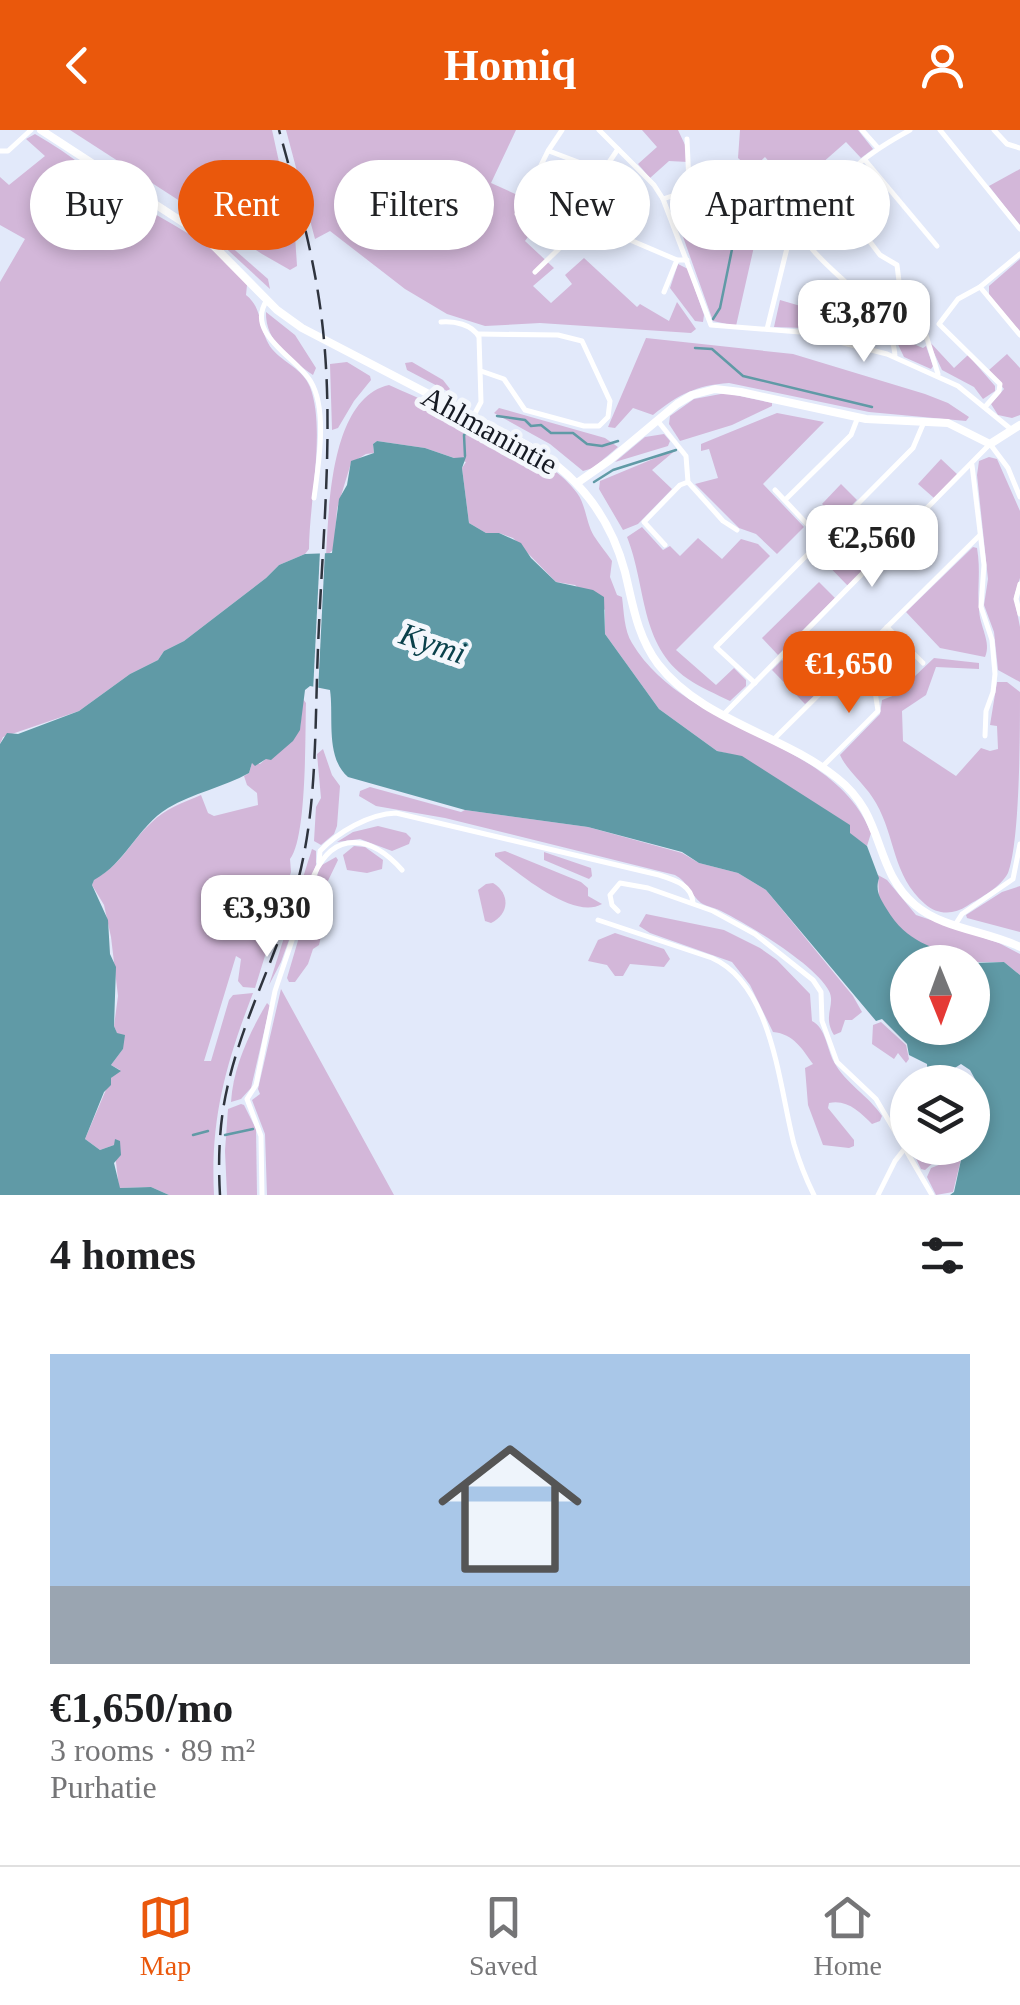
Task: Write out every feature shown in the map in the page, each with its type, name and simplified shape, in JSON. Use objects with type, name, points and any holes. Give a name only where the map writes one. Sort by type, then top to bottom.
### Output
[{"type":"street","points":[[0,160],[4,151],[31,130]]},
{"type":"street","name":"Ahlmanintie","points":[[41,130],[191,227],[227,256],[288,318],[324,341],[541,453],[577,483],[598,509],[613,537],[636,620],[664,672],[685,691],[822,767],[848,786],[867,810],[888,868],[908,898],[924,912],[1020,947]]},
{"type":"street","points":[[544,160],[562,130]]},
{"type":"street","points":[[599,130],[663,199],[711,325],[818,335],[895,357],[938,376],[1016,427],[1020,439]]},
{"type":"street","points":[[862,130],[878,148]]},
{"type":"street","points":[[865,160],[910,130]]},
{"type":"street","points":[[940,130],[1020,229]]},
{"type":"street","points":[[994,130],[1007,144],[1020,148]]},
{"type":"street","points":[[663,199],[681,193],[689,184],[687,139]]},
{"type":"street","points":[[610,160],[618,149]]},
{"type":"street","points":[[548,151],[572,160]]},
{"type":"street","points":[[890,189],[938,246]]},
{"type":"street","points":[[650,249],[676,260],[687,260]]},
{"type":"street","points":[[534,272],[557,250]]},
{"type":"street","points":[[768,330],[789,250]]},
{"type":"street","points":[[813,250],[880,317],[895,357]]},
{"type":"street","points":[[877,250],[897,265],[901,298],[925,332],[938,376]]},
{"type":"street","points":[[985,407],[1000,384],[939,324],[958,299],[980,288],[1020,254]]},
{"type":"street","points":[[664,292],[676,260]]},
{"type":"street","points":[[980,288],[1020,335]]},
{"type":"street","points":[[268,300],[263,315],[271,340],[304,372],[315,391],[320,453],[314,498]]},
{"type":"street","points":[[441,322],[452,321],[478,334],[558,335],[582,341],[610,401],[608,418],[598,426],[584,426],[525,410],[504,379],[481,372]]},
{"type":"street","points":[[473,417],[480,402],[478,334]]},
{"type":"street","points":[[577,483],[692,396],[720,389],[858,417],[954,424],[990,444],[1008,468],[1020,498]]},
{"type":"street","points":[[785,500],[851,435],[858,417]]},
{"type":"street","points":[[657,420],[686,456],[688,482],[723,521],[737,530]]},
{"type":"street","points":[[707,656],[913,448],[924,422]]},
{"type":"street","points":[[724,714],[990,444],[1016,427]]},
{"type":"street","points":[[972,464],[985,584],[981,607],[992,640],[994,674],[985,736]]},
{"type":"street","points":[[665,545],[644,522],[680,485],[688,482]]},
{"type":"street","points":[[774,490],[822,540]]},
{"type":"street","points":[[773,740],[980,535]]},
{"type":"street","points":[[1020,584],[1016,599],[1020,614]]},
{"type":"street","points":[[887,627],[924,663]]},
{"type":"street","points":[[716,647],[754,683]]},
{"type":"street","points":[[822,767],[878,711],[873,678],[854,659]]},
{"type":"street","points":[[262,1195],[261,1136],[247,1099],[256,1085],[275,990],[319,864],[320,851],[334,838],[374,817],[396,813],[660,875],[684,886],[693,903]]},
{"type":"street","points":[[319,864],[339,846],[360,842],[386,852],[402,870]]},
{"type":"street","points":[[954,925],[962,914],[1013,879],[1020,844]]},
{"type":"street","points":[[618,911],[610,895],[617,885],[624,883],[693,903],[755,934],[817,984],[822,996],[822,1021],[837,1062],[876,1099],[890,1121]]},
{"type":"street","points":[[598,920],[712,958],[739,976],[775,1054],[796,1148],[814,1195]]},
{"type":"street","points":[[878,1195],[893,1165]]},
{"type":"street","points":[[916,1165],[932,1195]]},
{"type":"shaded area","points":[[70,130],[272,130],[279,160],[178,160],[178,200],[158,187],[158,160],[116,160]]},
{"type":"shaded area","points":[[286,130],[516,130],[494,177],[494,160],[334,160],[334,234],[330,231],[315,239],[314,160],[294,160]]},
{"type":"shaded area","points":[[642,130],[678,130],[688,160],[670,160],[650,178],[650,160],[642,160],[657,147]]},
{"type":"shaded area","points":[[740,130],[858,130],[873,149],[861,158],[846,142],[826,160],[738,158]]},
{"type":"shaded area","points":[[35,134],[75,160],[40,160],[45,156],[26,139]]},
{"type":"shaded area","points":[[30,168],[30,250],[158,250],[158,215],[178,227],[178,250],[212,250],[247,285],[246,295],[256,307],[272,349],[303,375],[315,404],[317,423],[309,549],[305,554],[279,565],[184,641],[164,651],[158,660],[130,674],[79,711],[3,737],[0,744],[0,282],[25,239],[0,225],[0,177],[9,185]]},
{"type":"shaded area","points":[[1020,169],[1020,226],[989,186]]},
{"type":"shaded area","points":[[494,184],[514,193],[514,250],[535,250],[554,268],[533,286],[551,303],[572,284],[565,275],[584,258],[637,307],[640,304],[669,321],[677,302],[696,329],[691,333],[540,323],[485,326],[447,314],[405,289],[355,250],[494,250]]},
{"type":"shaded area","points":[[228,250],[235,250],[268,279],[270,289]]},
{"type":"shaded area","points":[[256,250],[296,250],[297,266],[290,270]]},
{"type":"shaded area","points":[[688,250],[753,250],[736,326],[713,321]]},
{"type":"shaded area","points":[[1020,259],[1020,332],[989,295],[989,286]]},
{"type":"shaded area","points":[[678,264],[688,269],[703,322],[695,321],[670,288]]},
{"type":"shaded area","points":[[780,300],[845,319],[840,336],[804,328],[774,327]]},
{"type":"shaded area","points":[[266,312],[295,335],[316,368],[313,375],[275,341]]},
{"type":"shaded area","points":[[894,336],[926,346],[931,369],[904,357]]},
{"type":"shaded area","points":[[646,338],[793,354],[925,394],[969,417],[966,421],[869,412],[729,383],[688,392],[653,415],[633,408],[615,428],[608,427]]},
{"type":"shaded area","points":[[928,340],[954,368],[968,355],[995,391],[983,399],[974,387],[942,370]]},
{"type":"shaded area","points":[[1007,354],[1020,368],[1020,415],[1012,418],[998,415],[991,404],[1004,389],[989,370]]},
{"type":"shaded area","points":[[347,362],[371,380],[338,428],[332,430],[330,364]]},
{"type":"shaded area","points":[[412,362],[443,380],[450,389],[447,391],[407,370],[405,363]]},
{"type":"shaded area","points":[[389,385],[517,446],[563,477],[580,498],[591,531],[612,561],[610,577],[617,595],[622,597],[629,638],[657,674],[687,698],[825,775],[852,801],[871,833],[867,846],[850,834],[849,825],[742,757],[717,751],[659,709],[605,634],[605,610],[575,585],[556,582],[513,538],[486,533],[469,523],[462,468],[466,462],[425,448],[377,441],[373,444],[374,453],[351,463],[337,509],[334,549],[326,556],[332,485],[344,432],[369,394]]},
{"type":"shaded area","points":[[726,393],[772,406],[732,425],[680,441],[669,424],[670,416],[694,399]]},
{"type":"shaded area","points":[[499,408],[605,438],[618,447],[593,468],[583,471],[550,444],[494,413]]},
{"type":"shaded area","points":[[777,413],[824,422],[763,484],[804,527],[777,554],[756,534],[739,528],[695,484],[718,478],[709,449],[701,451],[701,444]]},
{"type":"shaded area","points":[[664,434],[670,441],[668,446],[615,462],[645,437]]},
{"type":"shaded area","points":[[677,449],[652,470],[672,489],[638,524],[623,530],[599,489],[600,481]]},
{"type":"shaded area","points":[[941,459],[958,475],[934,498],[918,484]]},
{"type":"shaded area","points":[[997,459],[1020,511],[1020,578],[1014,597],[1020,627],[1020,682],[998,670],[994,632],[984,605],[988,579],[977,475],[979,461]]},
{"type":"shaded area","points":[[841,484],[857,500],[838,519],[822,504]]},
{"type":"shaded area","points":[[845,523],[863,540],[856,549],[870,563],[848,586],[815,552]]},
{"type":"shaded area","points":[[642,527],[663,550],[670,546],[680,556],[698,538],[722,559],[741,539],[758,544],[770,556],[676,650],[716,685],[734,668],[746,680],[746,686],[730,701],[688,679],[661,650],[652,632],[627,537]]},
{"type":"shaded area","points":[[973,547],[977,548],[978,557],[985,657],[940,648],[906,612]]},
{"type":"shaded area","points":[[819,582],[835,598],[778,655],[762,638]]},
{"type":"shaded area","points":[[885,633],[905,648],[891,662],[905,678],[892,689],[882,690],[874,676],[890,662],[875,643]]},
{"type":"shaded area","points":[[934,658],[979,663],[979,669],[936,667],[926,695],[902,711],[903,741],[956,776],[981,748],[998,749],[997,726],[990,725],[997,682],[1007,682],[1020,692],[1017,812],[1008,873],[990,892],[951,912],[930,908],[914,893],[900,869],[876,803],[840,755],[880,714],[882,700],[895,695]]},
{"type":"shaded area","points":[[782,660],[816,694],[805,704],[772,670]]},
{"type":"shaded area","points":[[303,699],[304,785],[291,872],[255,988],[243,987],[238,981],[241,959],[236,956],[204,1061],[211,1061],[229,1000],[233,995],[253,993],[235,1043],[217,1116],[214,1195],[169,1195],[151,1187],[119,1188],[114,1145],[100,1150],[85,1139],[111,1078],[120,1070],[111,1065],[123,1049],[114,1026],[118,996],[111,937],[104,905],[92,885],[94,879],[111,868],[157,818],[181,803],[201,795],[208,813],[214,816],[258,805],[257,793],[247,785],[244,776],[252,763],[260,764],[300,729]]},
{"type":"shaded area","points":[[323,749],[340,786],[337,826],[321,845],[314,841],[316,807],[321,798],[317,754]]},
{"type":"shaded area","points":[[370,787],[461,812],[588,827],[738,873],[766,890],[862,1012],[845,1020],[841,1032],[834,1035],[829,1022],[831,996],[822,981],[765,936],[701,903],[675,875],[445,818],[376,806],[359,796],[360,791]]},
{"type":"shaded area","points":[[378,826],[406,833],[411,838],[409,844],[392,851],[360,839],[337,842],[353,832]]},
{"type":"shaded area","points":[[354,846],[365,847],[383,860],[382,869],[367,873],[347,870],[343,855]]},
{"type":"shaded area","points":[[312,849],[316,851],[316,865],[269,985]]},
{"type":"shaded area","points":[[505,851],[581,882],[588,888],[588,896],[602,904],[576,906],[561,901],[495,856]]},
{"type":"shaded area","points":[[544,852],[591,868],[592,876],[589,879],[544,860]]},
{"type":"shaded area","points":[[336,857],[325,887],[327,911],[319,945],[295,982],[289,982],[320,866]]},
{"type":"shaded area","points":[[878,875],[887,880],[916,915],[1020,954],[1020,975],[1004,962],[990,962],[990,945],[923,945],[913,941],[892,920],[879,898]]},
{"type":"shaded area","points":[[493,883],[503,892],[506,903],[502,914],[491,923],[485,921],[478,890]]},
{"type":"shaded area","points":[[1020,886],[1020,932],[967,918],[966,915],[1002,892]]},
{"type":"shaded area","points":[[646,914],[724,930],[777,960],[810,994],[812,1021],[823,1034],[834,1062],[877,1109],[882,1116],[880,1121],[872,1124],[847,1105],[829,1103],[828,1108],[854,1140],[854,1146],[823,1145],[808,1105],[805,1068],[813,1064],[805,1053],[792,1039],[773,1032],[750,985],[732,962],[650,933],[639,926]]},
{"type":"shaded area","points":[[615,933],[664,949],[670,959],[664,967],[630,964],[623,976],[615,976],[607,965],[588,961],[598,940]]},
{"type":"shaded area","points":[[281,989],[394,1195],[267,1195],[265,1134],[252,1100],[260,1094]]},
{"type":"shaded area","points":[[267,1003],[270,1006],[251,1088],[241,1099],[231,1102],[239,1062]]},
{"type":"shaded area","points":[[881,1022],[890,1030],[890,1045],[906,1045],[906,1063],[898,1053],[894,1059],[872,1044],[873,1025]]},
{"type":"shaded area","points":[[241,1104],[256,1129],[257,1195],[227,1195],[228,1109]]},
{"type":"shaded area","points":[[960,1165],[953,1192],[936,1195],[927,1177],[931,1168]]},
{"type":"water","name":"Kymi","points":[[377,441],[425,448],[454,458],[466,457],[462,468],[469,523],[486,533],[499,533],[521,543],[556,582],[593,590],[604,597],[605,634],[659,709],[717,751],[742,756],[850,825],[850,833],[867,846],[879,878],[879,894],[894,920],[928,945],[890,945],[890,1027],[882,1019],[876,1021],[766,890],[738,873],[699,863],[682,852],[588,827],[465,810],[348,777],[333,748],[330,690],[310,686],[305,690],[300,730],[293,741],[271,760],[255,766],[252,763],[249,773],[168,808],[92,885],[108,920],[110,954],[116,967],[114,1026],[117,1033],[125,1035],[123,1049],[111,1065],[121,1071],[111,1078],[85,1139],[100,1150],[114,1145],[115,1139],[120,1141],[121,1155],[114,1163],[120,1188],[151,1187],[169,1195],[0,1195],[0,744],[7,733],[18,734],[79,711],[130,674],[158,660],[164,651],[184,641],[279,565],[305,554],[332,553],[339,499],[347,485],[351,461],[374,453],[373,444]]},
{"type":"water","points":[[990,962],[1004,962],[1020,975],[1020,1195],[950,1195],[960,1165],[990,1165],[990,1065],[927,1065],[909,1055],[907,1045],[990,1045]]},
{"type":"pier","points":[[320,551],[325,551],[318,692],[313,692]]},
{"type":"waterway","points":[[713,319],[720,308],[732,250]]},
{"type":"waterway","points":[[695,348],[712,349],[743,376],[872,407]]},
{"type":"waterway","points":[[497,416],[541,425],[551,433],[573,433],[587,444],[602,446],[618,441]]},
{"type":"waterway","points":[[465,456],[464,435],[474,426]]},
{"type":"waterway","points":[[594,482],[613,470],[676,450]]},
{"type":"waterway","points":[[225,1135],[253,1129]]},
{"type":"waterway","points":[[193,1135],[208,1131]]},
{"type":"railway","points":[[220,1195],[220,1142],[227,1089],[296,889],[308,833],[315,754],[326,489],[326,369],[311,254],[279,130]]}]
